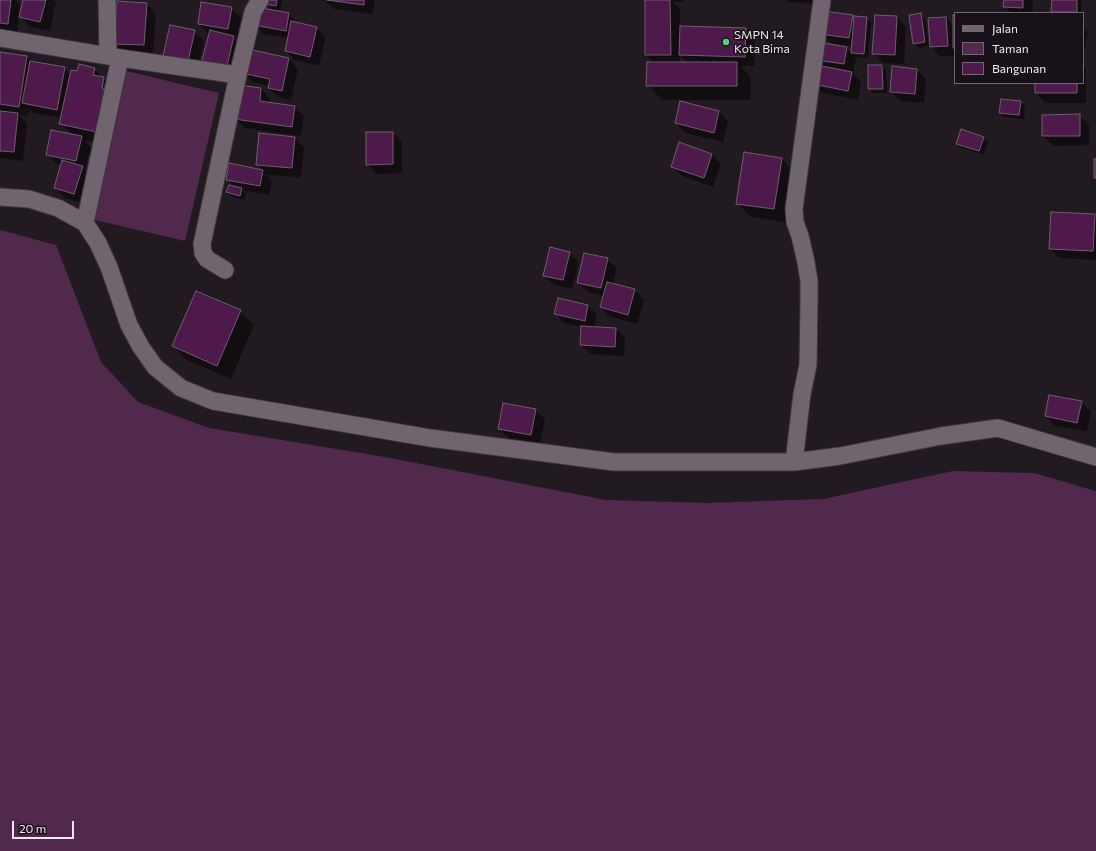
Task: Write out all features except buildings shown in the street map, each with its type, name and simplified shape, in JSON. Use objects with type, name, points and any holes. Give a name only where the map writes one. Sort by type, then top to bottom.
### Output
[{"type":"street","points":[[86,223],[114,57],[107,0]]},
{"type":"street","points":[[225,270],[207,259],[203,253],[202,244],[238,75],[253,12],[260,0]]},
{"type":"street","points":[[794,462],[802,394],[808,365],[809,281],[800,236],[795,222],[794,209],[822,0]]},
{"type":"street","points":[[0,38],[114,57],[238,75]]},
{"type":"street","points":[[0,197],[29,199],[58,208],[86,223],[98,242],[110,267],[129,325],[141,347],[155,367],[181,388],[213,401],[430,438],[614,462],[794,462],[840,456],[941,436],[998,428],[1096,457]]},
{"type":"green space","points":[[126,71],[219,93],[185,241],[95,220]]},
{"type":"green space","points":[[0,230],[56,245],[101,362],[138,402],[209,428],[385,457],[606,500],[707,503],[823,499],[953,471],[1034,473],[1096,491],[1096,851],[0,851]]},
{"type":"place","name":"SMPN 14 Kota Bima","points":[[726,42]]}]
